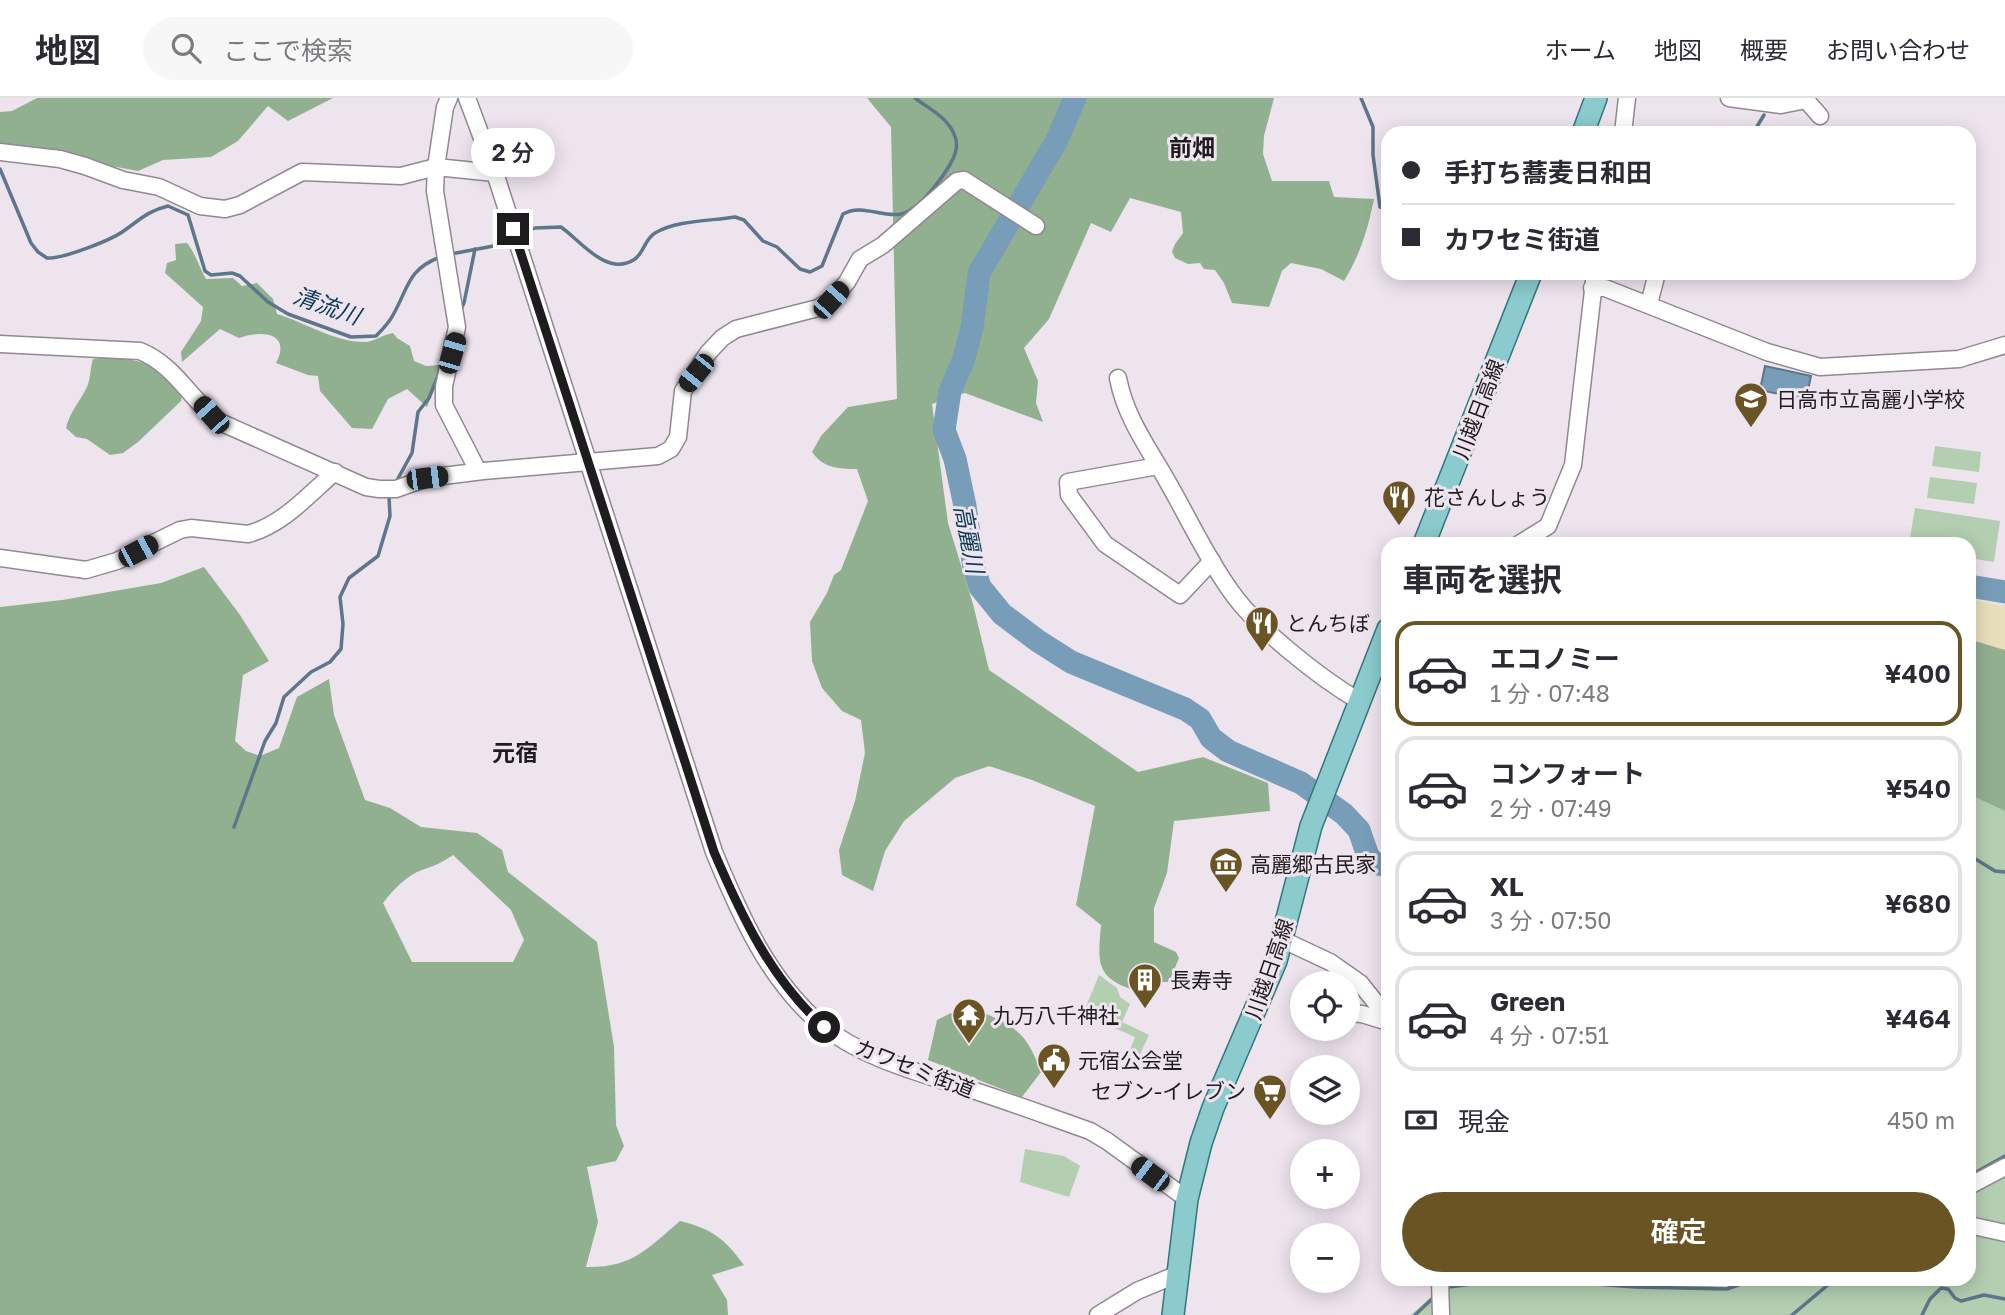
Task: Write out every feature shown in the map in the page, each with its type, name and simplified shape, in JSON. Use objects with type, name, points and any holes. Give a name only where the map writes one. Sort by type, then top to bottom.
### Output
[{"type":"main road","points":[[1586,126],[1597,98]]},
{"type":"main road","name":"川越日高線","points":[[1427,537],[1528,280]]},
{"type":"main road","name":"川越日高線","points":[[1173,1315],[1187,1199],[1207,1124],[1250,1026],[1283,940],[1311,826],[1381,646]]},
{"type":"street","points":[[449,98],[445,107],[435,191],[457,327],[444,386],[444,405],[478,471]]},
{"type":"street","name":"カワセミ街道","points":[[467,98],[519,246],[714,852],[737,906],[761,950],[782,982],[808,1012],[846,1042],[900,1066],[1090,1131],[1187,1199]]},
{"type":"street","points":[[1624,126],[1626,98]]},
{"type":"street","points":[[1728,98],[1782,105],[1807,100],[1821,116]]},
{"type":"street","points":[[0,152],[60,159],[123,180],[159,187],[200,206],[225,209],[240,205],[302,172],[401,176],[436,167],[495,173]]},
{"type":"street","points":[[0,344],[140,351],[158,358],[211,415],[222,423],[366,486],[396,489],[427,478],[478,471],[589,463],[658,456],[666,452],[678,437],[683,391],[708,353],[722,338],[736,329],[826,304],[847,282],[860,259],[883,245],[957,181],[964,180],[1036,226]]},
{"type":"street","points":[[1649,304],[1655,280]]},
{"type":"street","points":[[1544,537],[1573,465],[1594,281],[1605,288],[1766,352],[1821,367],[1959,359],[2005,345]]},
{"type":"street","points":[[1118,378],[1122,400],[1228,589],[1255,619],[1330,682],[1359,701]]},
{"type":"street","points":[[1158,466],[1068,482],[1069,495],[1105,544],[1180,595],[1212,561]]},
{"type":"street","points":[[0,558],[86,570],[117,561],[180,530],[191,528],[248,534],[257,532],[280,520],[335,472]]},
{"type":"street","points":[[1530,537],[1548,526]]},
{"type":"street","points":[[1283,940],[1329,962],[1360,983],[1381,1011]]},
{"type":"street","points":[[1360,1014],[1381,1018]]},
{"type":"street","points":[[1976,1182],[2005,1167]]},
{"type":"street","points":[[1976,1227],[2005,1233]]},
{"type":"street","points":[[1098,1315],[1137,1291],[1178,1274]]},
{"type":"street","points":[[1440,1286],[1441,1315]]},
{"type":"green space","points":[[37,98],[333,98],[288,121],[268,106],[238,141],[211,157],[163,160],[138,171],[0,145],[0,112],[12,111]]},
{"type":"green space","points":[[867,98],[1274,98],[1264,136],[1263,154],[1272,181],[1329,181],[1334,197],[1374,199],[1363,241],[1344,281],[1321,269],[1291,263],[1282,271],[1269,307],[1232,303],[1215,270],[1204,269],[1200,263],[1188,264],[1175,258],[1172,252],[1183,233],[1181,212],[1130,198],[1111,232],[1091,223],[1049,319],[1024,348],[1038,381],[1036,403],[1043,422],[965,393],[932,404],[948,523],[973,604],[989,670],[1138,772],[1203,757],[1268,783],[1270,811],[1174,821],[1167,873],[1154,908],[1154,942],[1176,952],[1179,958],[1169,982],[1145,982],[1133,990],[1112,980],[1105,973],[1099,949],[1101,925],[1076,905],[1095,806],[1032,780],[989,766],[955,778],[904,821],[885,851],[873,891],[842,875],[839,850],[855,801],[865,753],[861,720],[842,711],[822,688],[812,661],[810,622],[834,575],[841,570],[868,501],[857,469],[832,466],[821,461],[812,452],[821,436],[848,407],[897,399],[891,127]]},
{"type":"green space","points":[[187,243],[206,279],[233,278],[242,286],[257,283],[273,299],[277,314],[333,336],[355,341],[367,342],[393,333],[410,346],[414,361],[426,366],[440,365],[440,374],[427,407],[407,389],[388,399],[372,429],[352,428],[320,391],[318,376],[276,363],[280,345],[277,339],[265,334],[239,338],[220,329],[182,362],[181,352],[201,321],[203,307],[165,273],[167,263],[176,260],[175,244]]},
{"type":"green space","points":[[106,357],[150,365],[164,375],[182,395],[181,401],[138,442],[123,453],[110,455],[87,439],[76,437],[66,428],[87,387],[93,359]]},
{"type":"green space","points":[[1935,446],[1981,452],[1979,472],[1932,466]]},
{"type":"green space","points":[[1930,477],[1977,483],[1974,504],[1927,498]]},
{"type":"green space","points":[[1915,508],[2000,521],[1994,562],[1976,559],[1976,537],[1910,537]]},
{"type":"green space","points":[[204,567],[240,615],[269,661],[243,675],[235,741],[246,751],[260,756],[279,748],[297,697],[329,679],[334,715],[365,800],[390,808],[421,827],[477,833],[502,850],[508,872],[597,942],[614,1047],[616,1125],[624,1146],[616,1161],[587,1167],[598,1222],[586,1267],[627,1260],[648,1248],[680,1221],[691,1224],[716,1236],[744,1265],[712,1275],[727,1300],[728,1315],[0,1315],[0,607],[62,600],[161,583]],"holes":[[[453,855],[511,910],[524,940],[513,962],[412,962],[383,903],[411,875]]]},
{"type":"green space","points":[[1976,641],[2005,650],[2005,1315],[1411,1315],[1442,1286],[1976,1286]]},
{"type":"green space","points":[[1976,641],[2005,650],[2005,811],[1976,797]]},
{"type":"green space","points":[[1099,975],[1117,988],[1120,997],[1130,1004],[1122,1022],[1149,1035],[1136,1063],[1127,1058],[1135,1037],[1083,1014]]},
{"type":"green space","points":[[982,1012],[1020,1034],[1036,1059],[1041,1072],[1022,1097],[928,1060],[937,1020],[951,1013]]},
{"type":"green space","points":[[1025,1149],[1064,1156],[1080,1166],[1069,1197],[1020,1182]]},
{"type":"sand","points":[[1976,600],[2005,606],[2005,650],[1976,641]]},
{"type":"water","points":[[1765,366],[1811,376],[1806,400],[1760,390]]},
{"type":"waterway","name":"清流川","points":[[521,234],[535,228],[561,227],[604,261],[625,264],[641,253],[655,233],[664,229],[684,223],[735,217],[744,220],[763,241],[777,247],[800,269],[810,272],[822,266],[843,214],[857,210],[894,215],[908,211],[926,197],[949,167],[956,150],[954,134],[942,118],[915,98]]},
{"type":"waterway","name":"高麗川","points":[[1075,98],[1057,140],[979,273],[972,328],[963,361],[950,391],[944,430],[955,459],[974,568],[980,587],[1002,614],[1071,662],[1185,709],[1200,719],[1211,738],[1228,751],[1301,783],[1344,814],[1359,830],[1368,856],[1374,863],[1381,864]]},
{"type":"waterway","points":[[1361,98],[1373,127],[1373,155],[1381,208]]},
{"type":"waterway","points":[[1757,126],[1764,115]]},
{"type":"waterway","name":"清流川","points":[[0,169],[31,243],[47,258],[99,244],[150,213],[168,206],[188,215],[205,271],[211,275],[232,273],[240,276],[268,302],[288,314],[351,337],[376,336],[391,318],[415,274],[440,257]]},
{"type":"waterway","name":"清流川","points":[[451,254],[504,244],[511,240]]},
{"type":"waterway","points":[[460,311],[475,249]]},
{"type":"waterway","points":[[396,482],[412,453],[418,412],[429,398],[438,376],[446,340]]},
{"type":"waterway","points":[[234,827],[284,697],[311,672],[330,662],[341,649],[343,624],[340,597],[349,578],[378,556],[390,516],[391,493]]},
{"type":"waterway","name":"高麗川","points":[[1976,587],[2005,592]]},
{"type":"waterway","points":[[1976,859],[1995,871],[2005,872]]},
{"type":"waterway","points":[[1976,1172],[2005,1156]]},
{"type":"waterway","points":[[1449,1287],[1457,1286]]},
{"type":"waterway","points":[[1621,1286],[1727,1289],[1735,1286]]},
{"type":"waterway","points":[[1792,1315],[1827,1286]]},
{"type":"waterway","points":[[1922,1315],[1930,1299],[1941,1288],[1948,1289],[1961,1301],[1984,1295],[2005,1299]]},
{"type":"waterway","points":[[1415,1315],[1433,1298]]},
{"type":"place","name":"日高市立高麗小学校","points":[[1751,429]]},
{"type":"place","name":"花さんしょう","points":[[1399,527]]},
{"type":"place","name":"とんちぼ","points":[[1262,653]]},
{"type":"place","name":"高麗郷古民家","points":[[1226,894]]},
{"type":"place","name":"長寿寺","points":[[1145,1010]]},
{"type":"place","name":"九万八千神社","points":[[969,1045]]},
{"type":"place","name":"元宿公会堂","points":[[1054,1090]]},
{"type":"place","name":"セブン-イレブン","points":[[1270,1121]]},
{"type":"district","name":"前畑","points":[[1192,147]]},
{"type":"district","name":"元宿","points":[[515,752]]},
{"type":"route","points":[[513,229],[714,852],[737,906],[761,950],[795,998],[824,1027]]}]
